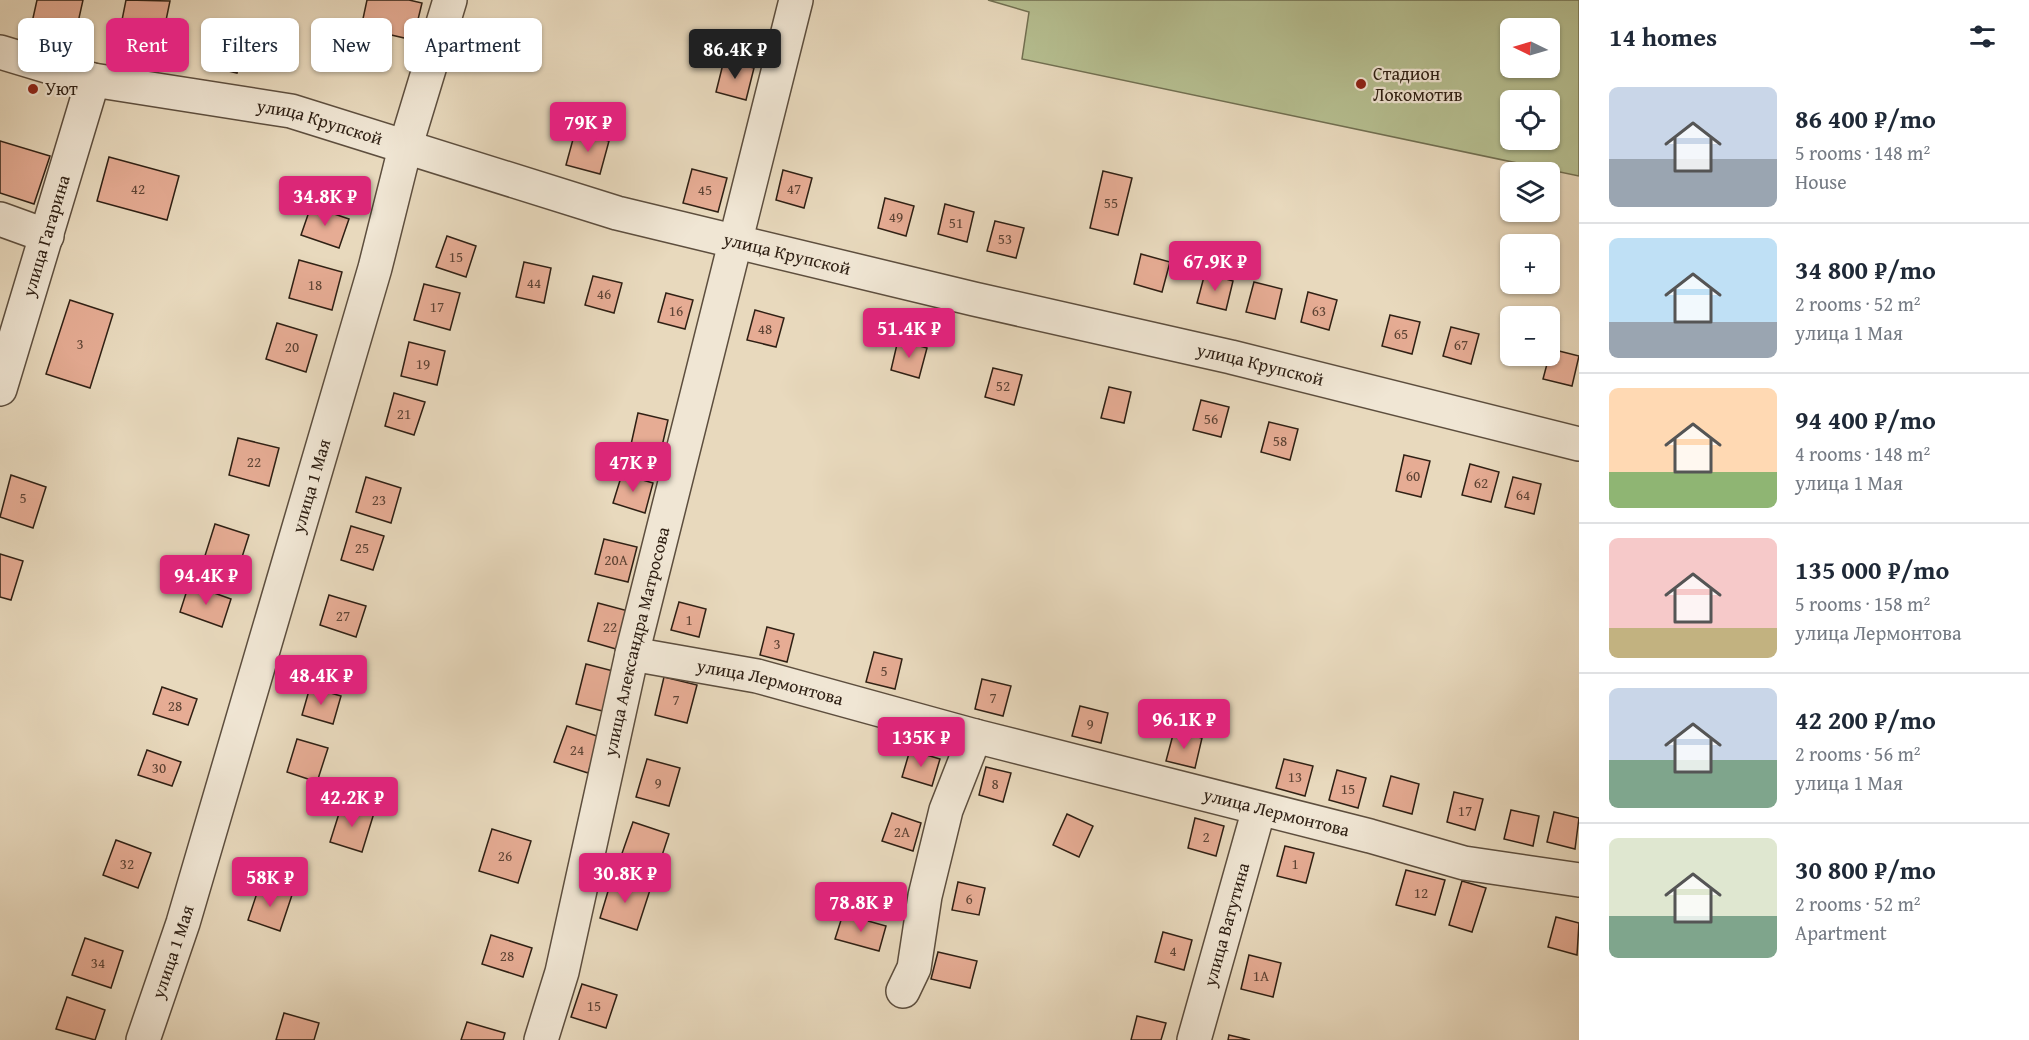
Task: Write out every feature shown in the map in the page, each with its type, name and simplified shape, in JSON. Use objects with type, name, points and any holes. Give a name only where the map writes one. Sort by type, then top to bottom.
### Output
[{"type":"street","name":"улица 1 Мая","points":[[143,1040],[183,923],[375,268],[405,147],[450,0]]},
{"type":"street","name":"улица Александра Матросова","points":[[541,1040],[562,972],[632,654],[796,0]]},
{"type":"street","name":"улица Крупской","points":[[0,52],[93,80],[291,111],[617,213],[1231,357],[1579,444]]},
{"type":"street","name":"улица Гагарина","points":[[0,389],[93,80]]},
{"type":"street","points":[[0,219],[47,236]]},
{"type":"street","name":"улица Лермонтова","points":[[632,654],[757,676],[975,736],[1464,862],[1579,880]]},
{"type":"street","points":[[903,991],[914,968],[925,896],[946,810],[975,736]]},
{"type":"street","name":"улица Ватутина","points":[[1194,1040],[1259,809]]},
{"type":"green space","name":"Стадион Локомотив","points":[[988,0],[1579,0],[1579,176],[1560,172],[1560,162],[1512,162],[1022,59],[1029,12]]},
{"type":"building","points":[[37,0],[83,0],[79,18],[33,18]]},
{"type":"building","points":[[126,0],[170,1],[166,18],[122,18]]},
{"type":"building","points":[[367,0],[409,0],[422,3],[418,18],[404,18],[404,38],[392,35],[392,18],[363,18]]},
{"type":"building","points":[[724,60],[754,68],[746,100],[716,92]]},
{"type":"building","points":[[575,132],[609,141],[600,174],[566,165]]},
{"type":"building","points":[[0,141],[50,156],[34,204],[0,193]]},
{"type":"building","points":[[109,157],[179,176],[167,220],[97,201]]},
{"type":"building","points":[[692,169],[727,178],[718,212],[683,203]]},
{"type":"building","points":[[783,170],[812,178],[804,208],[776,200]]},
{"type":"building","points":[[1103,171],[1132,178],[1118,235],[1090,228]]},
{"type":"building","points":[[885,198],[914,206],[906,236],[878,228]]},
{"type":"building","points":[[945,204],[974,212],[967,242],[938,234]]},
{"type":"building","points":[[311,206],[349,219],[339,248],[301,235]]},
{"type":"building","points":[[995,221],[1024,228],[1016,258],[987,251]]},
{"type":"building","points":[[447,236],[476,246],[466,277],[436,267]]},
{"type":"building","points":[[1141,254],[1170,262],[1162,292],[1134,284]]},
{"type":"building","points":[[299,260],[342,272],[332,310],[289,298]]},
{"type":"building","points":[[524,262],[551,268],[544,303],[516,297]]},
{"type":"building","points":[[1205,273],[1233,281],[1226,310],[1197,303]]},
{"type":"building","points":[[593,276],[622,283],[614,313],[585,305]]},
{"type":"building","points":[[1254,282],[1282,289],[1275,319],[1246,312]]},
{"type":"building","points":[[424,284],[460,293],[450,330],[414,320]]},
{"type":"building","points":[[1308,292],[1337,300],[1329,330],[1301,322]]},
{"type":"building","points":[[666,293],[693,300],[685,329],[658,322]]},
{"type":"building","points":[[70,300],[113,314],[90,388],[46,374]]},
{"type":"building","points":[[755,310],[784,318],[776,347],[747,340]]},
{"type":"building","points":[[1390,315],[1420,322],[1412,354],[1382,346]]},
{"type":"building","points":[[277,323],[317,335],[306,372],[266,359]]},
{"type":"building","points":[[1451,327],[1479,334],[1471,364],[1443,356]]},
{"type":"building","points":[[898,340],[927,348],[919,378],[891,370]]},
{"type":"building","points":[[409,342],[445,351],[437,385],[401,376]]},
{"type":"building","points":[[1560,351],[1579,356],[1572,386],[1543,379],[1546,366],[1560,366]]},
{"type":"building","points":[[993,368],[1022,375],[1014,405],[985,397]]},
{"type":"building","points":[[1109,387],[1131,392],[1124,423],[1101,418]]},
{"type":"building","points":[[394,393],[425,402],[414,435],[385,426]]},
{"type":"building","points":[[1201,400],[1229,407],[1221,437],[1193,430]]},
{"type":"building","points":[[638,413],[668,420],[660,455],[630,449]]},
{"type":"building","points":[[1269,422],[1298,429],[1290,460],[1261,452]]},
{"type":"building","points":[[238,438],[279,448],[269,486],[229,475]]},
{"type":"building","points":[[1404,455],[1430,461],[1421,497],[1396,491]]},
{"type":"building","points":[[1470,464],[1499,472],[1491,502],[1462,495]]},
{"type":"building","points":[[622,474],[653,483],[645,513],[613,503]]},
{"type":"building","points":[[11,475],[46,487],[33,528],[0,517]]},
{"type":"building","points":[[366,477],[401,488],[391,523],[356,512]]},
{"type":"building","points":[[1513,477],[1541,484],[1534,514],[1505,507]]},
{"type":"building","points":[[215,524],[249,535],[237,573],[203,562]]},
{"type":"building","points":[[351,526],[384,536],[373,570],[341,560]]},
{"type":"building","points":[[604,539],[637,547],[628,582],[595,574]]},
{"type":"building","points":[[0,554],[23,561],[11,600],[0,597]]},
{"type":"building","points":[[189,584],[231,599],[222,627],[180,612]]},
{"type":"building","points":[[329,595],[366,606],[356,637],[320,625]]},
{"type":"building","points":[[679,602],[706,609],[699,637],[671,630]]},
{"type":"building","points":[[598,603],[632,612],[623,651],[588,641]]},
{"type":"building","points":[[767,627],[794,634],[787,662],[760,655]]},
{"type":"building","points":[[874,652],[902,659],[895,689],[866,682]]},
{"type":"building","points":[[586,664],[621,673],[610,713],[576,704]]},
{"type":"building","points":[[664,677],[697,685],[687,723],[655,715]]},
{"type":"building","points":[[982,679],[1011,686],[1003,716],[975,709]]},
{"type":"building","points":[[162,687],[197,699],[188,725],[153,714]]},
{"type":"building","points":[[310,687],[341,696],[333,724],[302,715]]},
{"type":"building","points":[[1080,706],[1108,713],[1101,743],[1072,736]]},
{"type":"building","points":[[567,726],[600,737],[588,773],[554,762]]},
{"type":"building","points":[[1174,731],[1202,738],[1195,768],[1166,761]]},
{"type":"building","points":[[297,739],[328,748],[317,782],[287,772]]},
{"type":"building","points":[[147,750],[181,762],[172,786],[138,775]]},
{"type":"building","points":[[910,750],[940,759],[932,786],[902,777]]},
{"type":"building","points":[[647,759],[680,768],[669,806],[636,797]]},
{"type":"building","points":[[1284,759],[1313,766],[1305,796],[1276,788]]},
{"type":"building","points":[[986,767],[1011,773],[1003,802],[979,795]]},
{"type":"building","points":[[1337,770],[1366,778],[1358,808],[1329,800]]},
{"type":"building","points":[[1391,776],[1419,784],[1412,814],[1383,806]]},
{"type":"building","points":[[1454,792],[1483,799],[1475,830],[1447,822]]},
{"type":"building","points":[[342,804],[374,813],[362,852],[330,842]]},
{"type":"building","points":[[1511,810],[1539,816],[1533,846],[1504,839]]},
{"type":"building","points":[[1554,812],[1579,818],[1575,849],[1547,842]]},
{"type":"building","points":[[892,813],[921,823],[913,851],[882,841]]},
{"type":"building","points":[[1067,814],[1093,826],[1079,857],[1053,845]]},
{"type":"building","points":[[1195,818],[1224,826],[1216,856],[1188,848]]},
{"type":"building","points":[[633,822],[669,834],[656,874],[619,862]]},
{"type":"building","points":[[492,829],[531,841],[518,883],[479,871]]},
{"type":"building","points":[[116,840],[151,853],[138,888],[103,875]]},
{"type":"building","points":[[1285,846],[1314,853],[1306,883],[1277,876]]},
{"type":"building","points":[[1406,870],[1445,880],[1435,915],[1396,905]]},
{"type":"building","points":[[612,878],[650,890],[637,930],[600,918]]},
{"type":"building","points":[[1462,881],[1486,888],[1472,932],[1449,925]]},
{"type":"building","points":[[958,882],[985,888],[979,915],[952,910]]},
{"type":"building","points":[[260,884],[292,895],[280,931],[248,920]]},
{"type":"building","points":[[843,914],[886,926],[879,951],[835,939]]},
{"type":"building","points":[[1556,917],[1579,923],[1577,955],[1548,947]]},
{"type":"building","points":[[1163,932],[1192,940],[1184,970],[1155,962]]},
{"type":"building","points":[[491,935],[532,948],[523,977],[482,964]]},
{"type":"building","points":[[85,938],[123,951],[111,988],[72,975]]},
{"type":"building","points":[[938,952],[977,961],[970,988],[931,979]]},
{"type":"building","points":[[1249,955],[1281,963],[1273,997],[1241,989]]},
{"type":"building","points":[[582,984],[617,995],[606,1028],[571,1017]]},
{"type":"building","points":[[67,997],[105,1010],[95,1040],[56,1029]]},
{"type":"building","points":[[284,1013],[319,1023],[314,1040],[276,1040]]},
{"type":"building","points":[[1137,1016],[1166,1023],[1161,1040],[1131,1040]]},
{"type":"building","points":[[467,1022],[505,1033],[503,1040],[461,1040]]},
{"type":"building","points":[[1229,1035],[1250,1040],[1228,1040]]},
{"type":"place","name":"Стадион Локомотив","points":[[1361,84]]},
{"type":"place","name":"Уют","points":[[33,89]]}]
